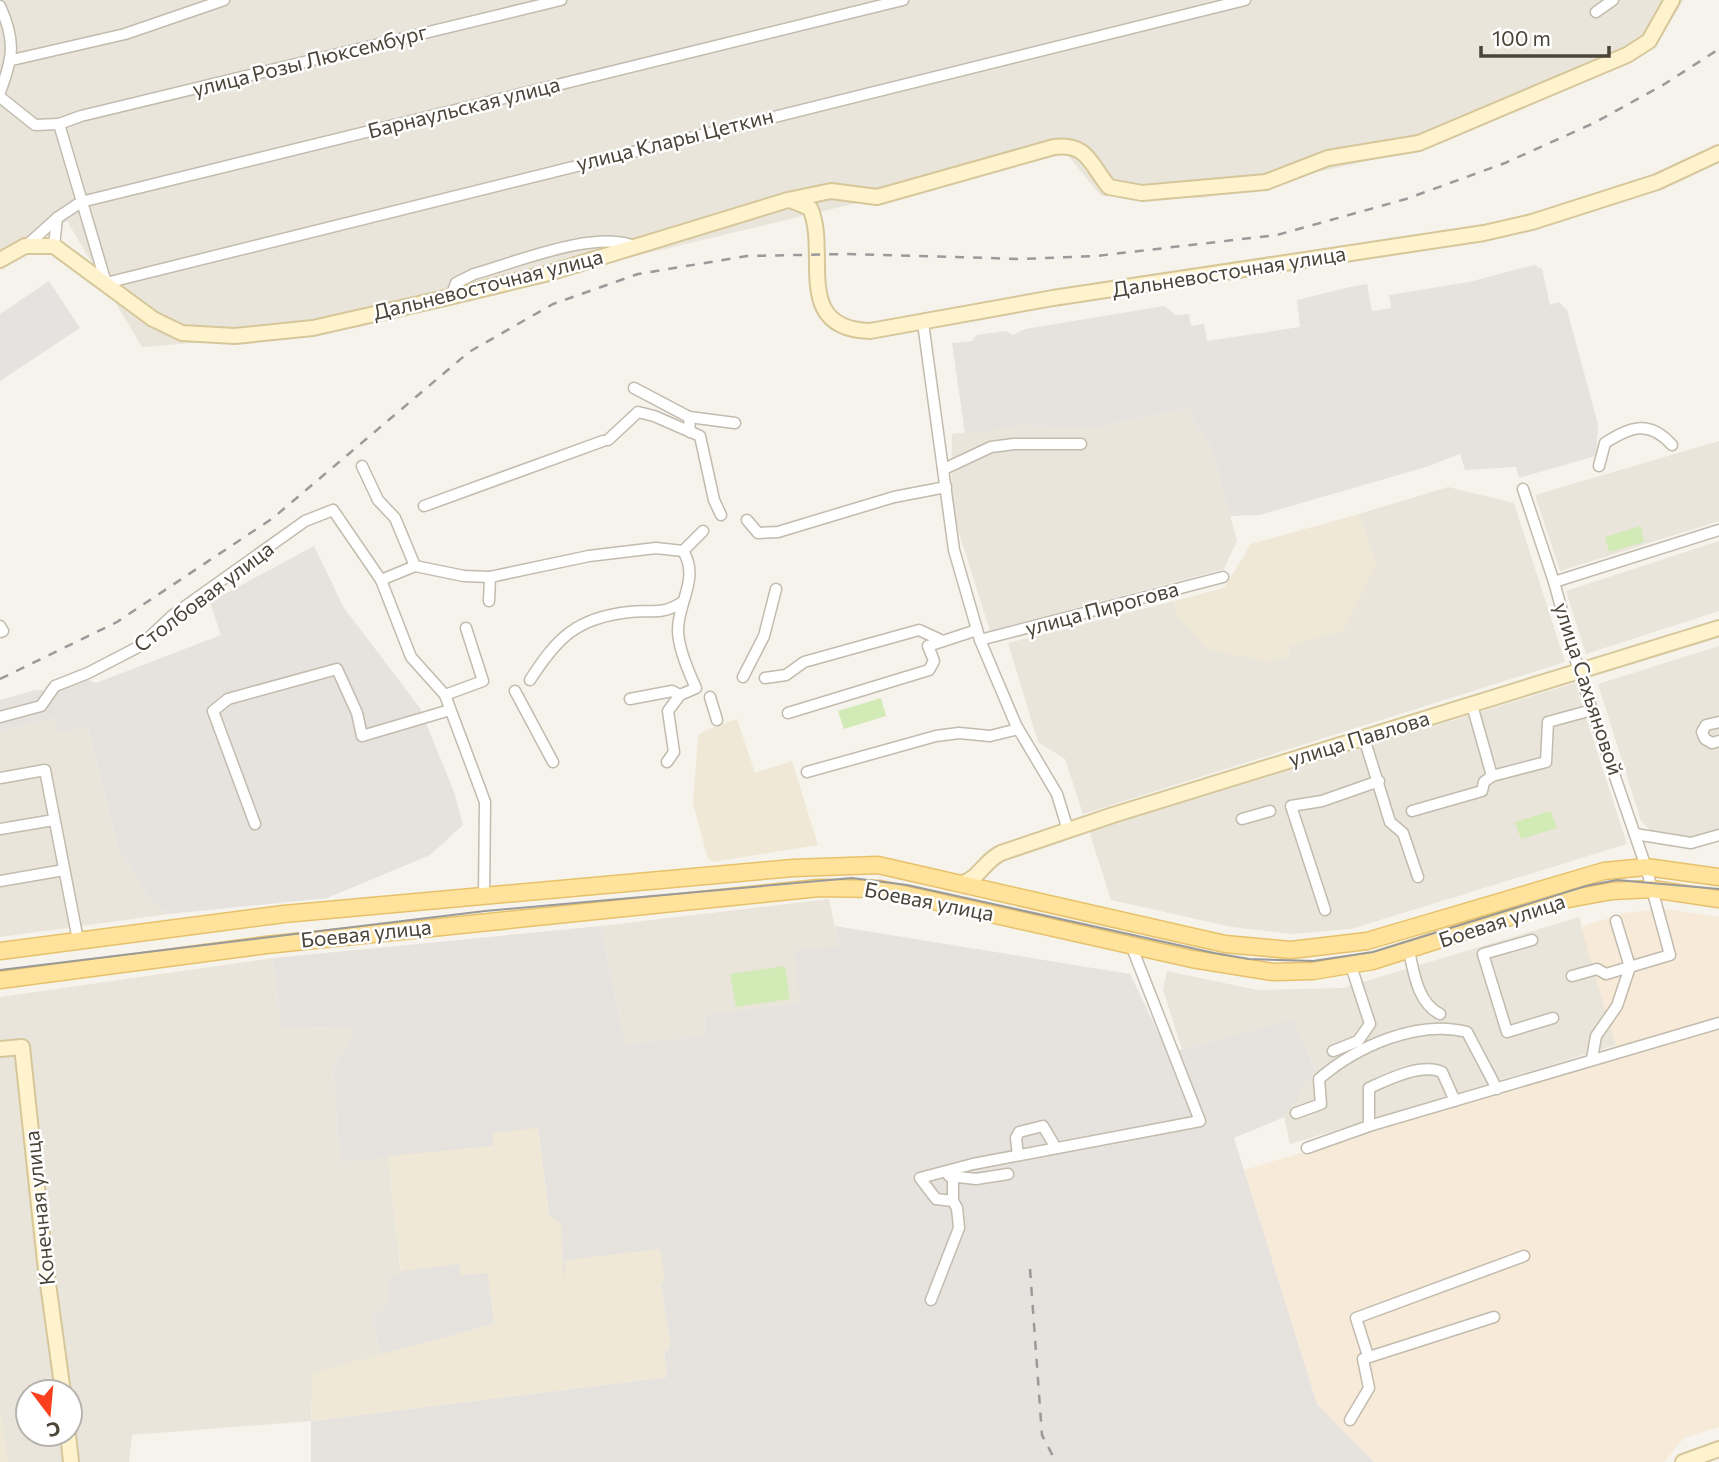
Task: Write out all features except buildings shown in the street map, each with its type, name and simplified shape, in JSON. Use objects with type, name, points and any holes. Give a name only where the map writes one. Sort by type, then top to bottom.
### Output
[{"type":"main road","name":"Боевая улица","points":[[0,951],[284,914],[836,866],[878,865],[1225,944],[1291,950],[1367,941],[1547,885],[1604,871],[1646,867],[1719,877]]},
{"type":"main road","name":"Боевая улица","points":[[0,980],[266,945],[786,891],[852,887],[880,889],[1247,970],[1313,971],[1351,966],[1409,951],[1563,900],[1612,891],[1652,889],[1719,899]]},
{"type":"main road","name":"Столбовая улица","points":[[484,898],[486,921]]},
{"type":"street","points":[[12,60],[125,34],[224,0]]},
{"type":"street","name":"улица Розы Люксембург","points":[[59,124],[94,113],[561,0]]},
{"type":"street","name":"Барнаульская улица","points":[[25,246],[80,202],[903,0]]},
{"type":"street","name":"улица Клары Цеткин","points":[[106,284],[1245,0]]},
{"type":"street","points":[[1596,12],[1613,0]]},
{"type":"street","name":"Дальневосточная улица","points":[[106,284],[153,318],[181,333],[235,337],[313,328],[450,297],[637,247],[789,200],[831,191],[877,197],[1054,147],[1071,145],[1082,150],[1109,187],[1142,193],[1266,181],[1328,158],[1419,143],[1627,55],[1649,40],[1672,0]]},
{"type":"street","points":[[0,6],[7,22],[12,60],[0,94],[35,125],[59,124],[106,284]]},
{"type":"street","name":"Дальневосточная улица","points":[[831,191],[820,206],[816,221],[819,294],[832,319],[854,330],[923,323],[1053,298],[1496,230],[1532,222],[1653,183],[1717,158]]},
{"type":"street","points":[[789,200],[810,208],[816,221]]},
{"type":"street","points":[[54,246],[57,218]]},
{"type":"street","points":[[0,260],[25,246],[54,246],[106,284]]},
{"type":"street","points":[[923,323],[954,550],[979,635],[1018,729],[1057,794],[1068,830]]},
{"type":"street","points":[[634,388],[689,417],[735,423]]},
{"type":"street","points":[[424,506],[606,440],[638,412],[700,436],[714,500],[721,515]]},
{"type":"street","points":[[689,417],[690,432]]},
{"type":"street","points":[[1599,466],[1605,443],[1618,435],[1644,427],[1660,431],[1672,445]]},
{"type":"street","points":[[944,469],[990,447],[1081,444]]},
{"type":"street","points":[[362,466],[378,500],[395,518],[415,566]]},
{"type":"street","points":[[747,520],[758,533],[778,532],[894,497],[946,487]]},
{"type":"street","name":"улица Сахьяновой","points":[[1523,489],[1554,582],[1579,672],[1636,834],[1670,955],[1630,967]]},
{"type":"street","name":"Столбовая улица","points":[[0,717],[34,710],[45,703],[55,686],[88,673],[140,646],[173,615],[305,521],[333,510],[381,580],[411,657],[445,695],[485,803],[484,898]]},
{"type":"street","points":[[1554,582],[1719,530]]},
{"type":"street","points":[[683,551],[703,531]]},
{"type":"street","points":[[381,580],[415,566],[464,576],[490,577],[589,556],[656,548],[683,551]]},
{"type":"street","points":[[667,762],[674,752],[668,712],[680,695],[695,688],[678,630],[681,603],[691,580],[688,560],[683,551]]},
{"type":"street","points":[[489,601],[490,577]]},
{"type":"street","name":"улица Пирогова","points":[[943,641],[979,635],[1223,577]]},
{"type":"street","points":[[743,677],[764,636],[776,589]]},
{"type":"street","points":[[530,680],[551,647],[574,626],[629,612],[666,612],[681,603]]},
{"type":"street","points":[[0,626],[0,632]]},
{"type":"street","points":[[445,695],[482,681],[467,628]]},
{"type":"street","name":"улица Павлова","points":[[962,883],[974,879],[985,863],[1001,853],[1068,830],[1719,628]]},
{"type":"street","points":[[765,678],[786,676],[804,662],[919,630],[943,641]]},
{"type":"street","points":[[788,713],[929,670],[934,661],[928,646],[943,641]]},
{"type":"street","points":[[256,824],[213,711],[228,699],[337,669],[357,713],[362,736],[450,710]]},
{"type":"street","points":[[515,691],[553,762]]},
{"type":"street","points":[[630,699],[672,691],[680,695]]},
{"type":"street","points":[[710,697],[717,720]]},
{"type":"street","points":[[1472,705],[1492,776]]},
{"type":"street","points":[[1412,811],[1482,791],[1484,782],[1492,776],[1546,762],[1548,722],[1592,710]]},
{"type":"street","points":[[1719,722],[1706,725],[1702,732],[1705,739],[1712,743],[1719,741]]},
{"type":"street","points":[[807,772],[936,736],[959,733],[990,736],[1018,729]]},
{"type":"street","points":[[1364,738],[1390,822],[1403,833],[1418,877]]},
{"type":"street","points":[[0,778],[45,770],[78,940]]},
{"type":"street","points":[[1325,910],[1291,806],[1322,801],[1378,781]]},
{"type":"street","points":[[1242,819],[1270,811]]},
{"type":"street","points":[[0,829],[54,820]]},
{"type":"street","points":[[1636,834],[1691,843],[1719,835]]},
{"type":"street","points":[[994,891],[984,881],[984,874],[986,867],[1001,853]]},
{"type":"street","points":[[0,881],[64,870]]},
{"type":"street","points":[[1592,1059],[1596,1036],[1617,1006],[1630,967],[1616,921]]},
{"type":"street","points":[[1532,940],[1483,954],[1507,1032],[1553,1018]]},
{"type":"street","points":[[953,1200],[936,1199],[920,1178],[1018,1155],[1200,1121],[1131,945]]},
{"type":"street","points":[[1409,951],[1415,980],[1428,1008],[1440,1014]]},
{"type":"street","points":[[1333,1051],[1358,1041],[1370,1024],[1351,966]]},
{"type":"street","points":[[1572,976],[1597,969],[1606,974],[1630,967]]},
{"type":"street","points":[[1307,1148],[1369,1126],[1719,1023]]},
{"type":"street","points":[[1296,1113],[1321,1104],[1319,1079],[1333,1067],[1394,1036],[1426,1030],[1455,1029],[1467,1032],[1497,1088]]},
{"type":"street","name":"Конечная улица","points":[[0,1049],[22,1047],[45,1262],[61,1378]]},
{"type":"street","points":[[1369,1126],[1369,1088],[1388,1079],[1432,1067],[1442,1072],[1455,1101]]},
{"type":"street","points":[[1018,1155],[1016,1138],[1019,1132],[1043,1126],[1056,1148]]},
{"type":"street","points":[[943,1171],[953,1178],[1008,1174]]},
{"type":"street","points":[[931,1300],[956,1240],[957,1208],[953,1200],[953,1178]]},
{"type":"street","points":[[1368,1356],[1356,1318],[1524,1256]]},
{"type":"street","points":[[1350,1420],[1369,1388],[1363,1359],[1494,1317]]},
{"type":"street","points":[[1684,1462],[1719,1449]]},
{"type":"shaded area","points":[[0,0],[1684,0],[1655,45],[1577,86],[1424,148],[1203,198],[1101,196],[1066,153],[314,333],[142,347],[67,221],[0,269]]},
{"type":"shaded area","points":[[1534,265],[1542,269],[1550,305],[1559,302],[1567,310],[1598,424],[1596,456],[1519,478],[1516,467],[1465,470],[1460,454],[1426,467],[1260,515],[1230,516],[1210,443],[1198,430],[1189,408],[1089,429],[1021,425],[965,434],[952,343],[972,341],[976,335],[1006,331],[1013,335],[1025,329],[1164,306],[1176,315],[1189,314],[1191,326],[1204,324],[1207,341],[1300,327],[1297,300],[1350,287],[1367,284],[1372,311],[1391,308],[1389,295],[1469,282]]},
{"type":"shaded area","points":[[49,281],[80,328],[0,381],[0,314]]},
{"type":"shaded area","points":[[1189,408],[1198,430],[1210,443],[1237,541],[1224,569],[990,631],[951,508],[952,434],[1021,425],[1089,429]]},
{"type":"shaded area","points":[[1719,441],[1719,521],[1560,571],[1535,495]]},
{"type":"shaded area","points":[[1448,487],[1514,503],[1565,662],[1083,814],[1065,759],[1038,742],[1008,643],[1174,601],[1178,616],[1269,662],[1290,656],[1288,646],[1376,565],[1359,514]]},
{"type":"shaded area","points":[[1359,514],[1376,565],[1344,630],[1288,646],[1290,656],[1269,662],[1207,649],[1178,616],[1174,601],[1224,588],[1251,544]]},
{"type":"shaded area","points":[[1719,541],[1719,611],[1586,654],[1566,591]]},
{"type":"shaded area","points":[[314,546],[344,608],[420,708],[454,792],[463,825],[430,855],[327,898],[169,914],[151,900],[118,848],[88,727],[56,733],[55,718],[0,731],[0,700],[36,690],[53,691],[86,679],[96,683],[221,635],[210,602]]},
{"type":"shaded area","points":[[1719,646],[1719,830],[1684,840],[1651,831],[1641,821],[1598,684]]},
{"type":"shaded area","points":[[1575,683],[1627,844],[1351,929],[1292,934],[1232,927],[1111,900],[1089,831]]},
{"type":"shaded area","points":[[55,718],[88,727],[118,848],[151,900],[169,914],[0,937],[0,731]]},
{"type":"shaded area","points":[[737,719],[755,773],[792,761],[818,845],[713,862],[708,859],[693,804],[698,738],[699,734],[711,728]]},
{"type":"shaded area","points":[[829,899],[839,946],[800,1002],[704,1015],[706,1035],[625,1044],[601,926]]},
{"type":"shaded area","points":[[1666,909],[1719,917],[1719,1427],[1684,1438],[1664,1462],[1374,1462],[1317,1404],[1244,1170],[1619,1057],[1581,927],[1624,913]]},
{"type":"shaded area","points":[[1579,917],[1616,1045],[1290,1144],[1284,1117],[1315,1069],[1293,1021],[1182,1049],[1163,990],[1167,971],[1257,990],[1343,988]]},
{"type":"shaded area","points":[[601,926],[625,1044],[706,1035],[704,1015],[800,1002],[794,951],[839,946],[835,926],[1130,974],[1168,1053],[1293,1020],[1315,1070],[1284,1117],[1234,1138],[1317,1404],[1374,1462],[311,1462],[311,1421],[667,1377],[664,1351],[670,1342],[660,1282],[665,1281],[565,1297],[549,1215],[538,1128],[493,1146],[340,1162],[333,1067],[352,1037],[352,1027],[281,1028],[273,958]]},
{"type":"shaded area","points":[[273,958],[281,1028],[352,1027],[352,1037],[333,1067],[340,1162],[388,1156],[401,1274],[389,1300],[372,1317],[381,1355],[313,1373],[311,1421],[132,1435],[129,1462],[0,1462],[0,997]]},
{"type":"shaded area","points":[[538,1128],[549,1215],[561,1224],[564,1284],[566,1260],[660,1249],[665,1281],[660,1283],[670,1342],[669,1350],[664,1351],[667,1377],[311,1421],[313,1373],[494,1324],[488,1273],[461,1275],[459,1264],[401,1271],[388,1156],[493,1146],[493,1133]]},
{"type":"shaded area","points":[[459,1263],[488,1273],[494,1324],[381,1355],[372,1317],[389,1300],[390,1276],[401,1274],[401,1271]]},
{"type":"shaded area","points":[[0,1408],[8,1462],[0,1462]]},
{"type":"green space","points":[[1641,526],[1644,542],[1609,552],[1605,537]]},
{"type":"green space","points":[[881,698],[886,716],[844,729],[838,711]]},
{"type":"green space","points":[[1551,811],[1557,828],[1521,839],[1515,822]]},
{"type":"green space","points":[[785,966],[790,999],[736,1007],[730,974]]},
{"type":"tram line","points":[[0,970],[485,911],[852,878],[907,885],[1214,953],[1249,959],[1313,961],[1373,952],[1586,886],[1617,880],[1719,889]]},
{"type":"railway","points":[[0,679],[117,622],[273,518],[469,352],[553,304],[638,274],[747,256],[846,254],[1022,259],[1096,256],[1277,235],[1406,199],[1505,163],[1594,123],[1663,85],[1719,49]]},
{"type":"railway","points":[[1030,1269],[1042,1435],[1056,1462]]}]
